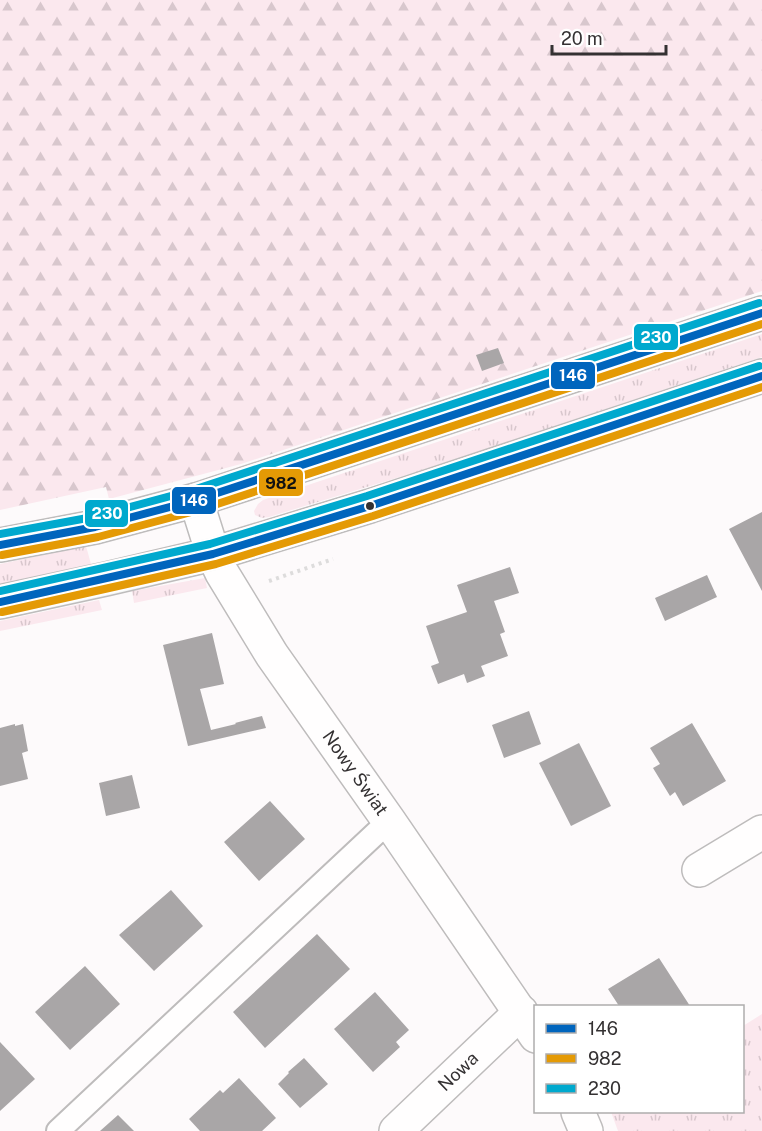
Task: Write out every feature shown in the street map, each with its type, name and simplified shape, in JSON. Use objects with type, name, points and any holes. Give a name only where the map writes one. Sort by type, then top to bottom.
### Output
[{"type":"main road","points":[[0,545],[95,528],[196,500],[762,313]]},
{"type":"main road","points":[[0,602],[213,554],[370,506],[762,376]]},
{"type":"street","name":"Nowy Świat","points":[[196,500],[213,554],[222,573],[272,655],[528,1024]]},
{"type":"street","points":[[699,870],[762,832]]},
{"type":"street","name":"Nowa","points":[[396,1131],[528,1024]]},
{"type":"street","points":[[578,1113],[586,1131]]},
{"type":"lane","points":[[58,1131],[389,821]]},
{"type":"green space","points":[[0,0],[762,0],[762,291],[241,464],[109,499],[106,487],[0,510]]},
{"type":"green space","points":[[762,334],[762,357],[419,471],[269,517],[262,518],[255,515],[254,511],[263,500]]},
{"type":"green space","points":[[86,546],[91,564],[0,584],[0,564]]},
{"type":"green space","points":[[205,578],[207,588],[134,603],[132,591]]},
{"type":"green space","points":[[99,600],[102,610],[0,631],[0,621]]},
{"type":"green space","points":[[762,1014],[762,1131],[618,1131],[611,1113],[744,1113],[744,1025]]},
{"type":"building","points":[[498,348],[504,363],[482,371],[476,355]]},
{"type":"building","points":[[762,512],[762,591],[729,529]]},
{"type":"building","points":[[510,567],[519,593],[494,601],[505,632],[500,634],[508,656],[481,666],[485,676],[467,683],[464,674],[438,684],[431,666],[439,663],[426,626],[467,612],[457,585]]},
{"type":"building","points":[[707,575],[717,597],[665,621],[655,598]]},
{"type":"building","points":[[212,633],[224,684],[200,689],[211,730],[262,716],[266,728],[188,746],[163,645]]},
{"type":"building","points":[[529,711],[541,744],[504,758],[492,725]]},
{"type":"building","points":[[692,723],[726,781],[683,806],[675,792],[670,796],[653,768],[660,764],[650,748]]},
{"type":"building","points":[[15,724],[15,726],[23,724],[28,751],[22,753],[28,779],[0,786],[0,728]]},
{"type":"building","points":[[579,743],[611,806],[571,826],[539,763]]},
{"type":"building","points":[[132,775],[140,808],[106,816],[99,783]]},
{"type":"building","points":[[270,801],[305,839],[259,881],[224,842]]},
{"type":"building","points":[[171,890],[203,926],[154,971],[119,935]]},
{"type":"building","points":[[317,934],[350,969],[265,1048],[233,1012]]},
{"type":"building","points":[[659,958],[689,1005],[618,1005],[608,989]]},
{"type":"building","points":[[85,966],[120,1004],[70,1050],[35,1012]]},
{"type":"building","points":[[375,992],[409,1030],[396,1042],[400,1047],[373,1072],[334,1029]]},
{"type":"building","points":[[0,1042],[35,1079],[0,1111]]},
{"type":"building","points":[[304,1058],[328,1084],[300,1108],[278,1084]]},
{"type":"building","points":[[239,1078],[276,1118],[262,1131],[200,1131],[189,1119],[220,1090],[223,1093]]},
{"type":"building","points":[[118,1115],[134,1131],[100,1131]]},
{"type":"transit line","name":"230","points":[[0,534],[93,517],[193,490],[759,303]]},
{"type":"transit line","name":"146","points":[[0,545],[95,527],[196,500],[762,313]]},
{"type":"transit line","name":"982","points":[[2,555],[98,537],[199,510],[762,324]]},
{"type":"transit line","name":"230","points":[[0,591],[210,544],[367,496],[759,366]]},
{"type":"transit line","name":"146","points":[[0,602],[213,554],[370,506],[762,376]]},
{"type":"transit line","name":"982","points":[[2,612],[216,564],[373,516],[762,387]]}]
